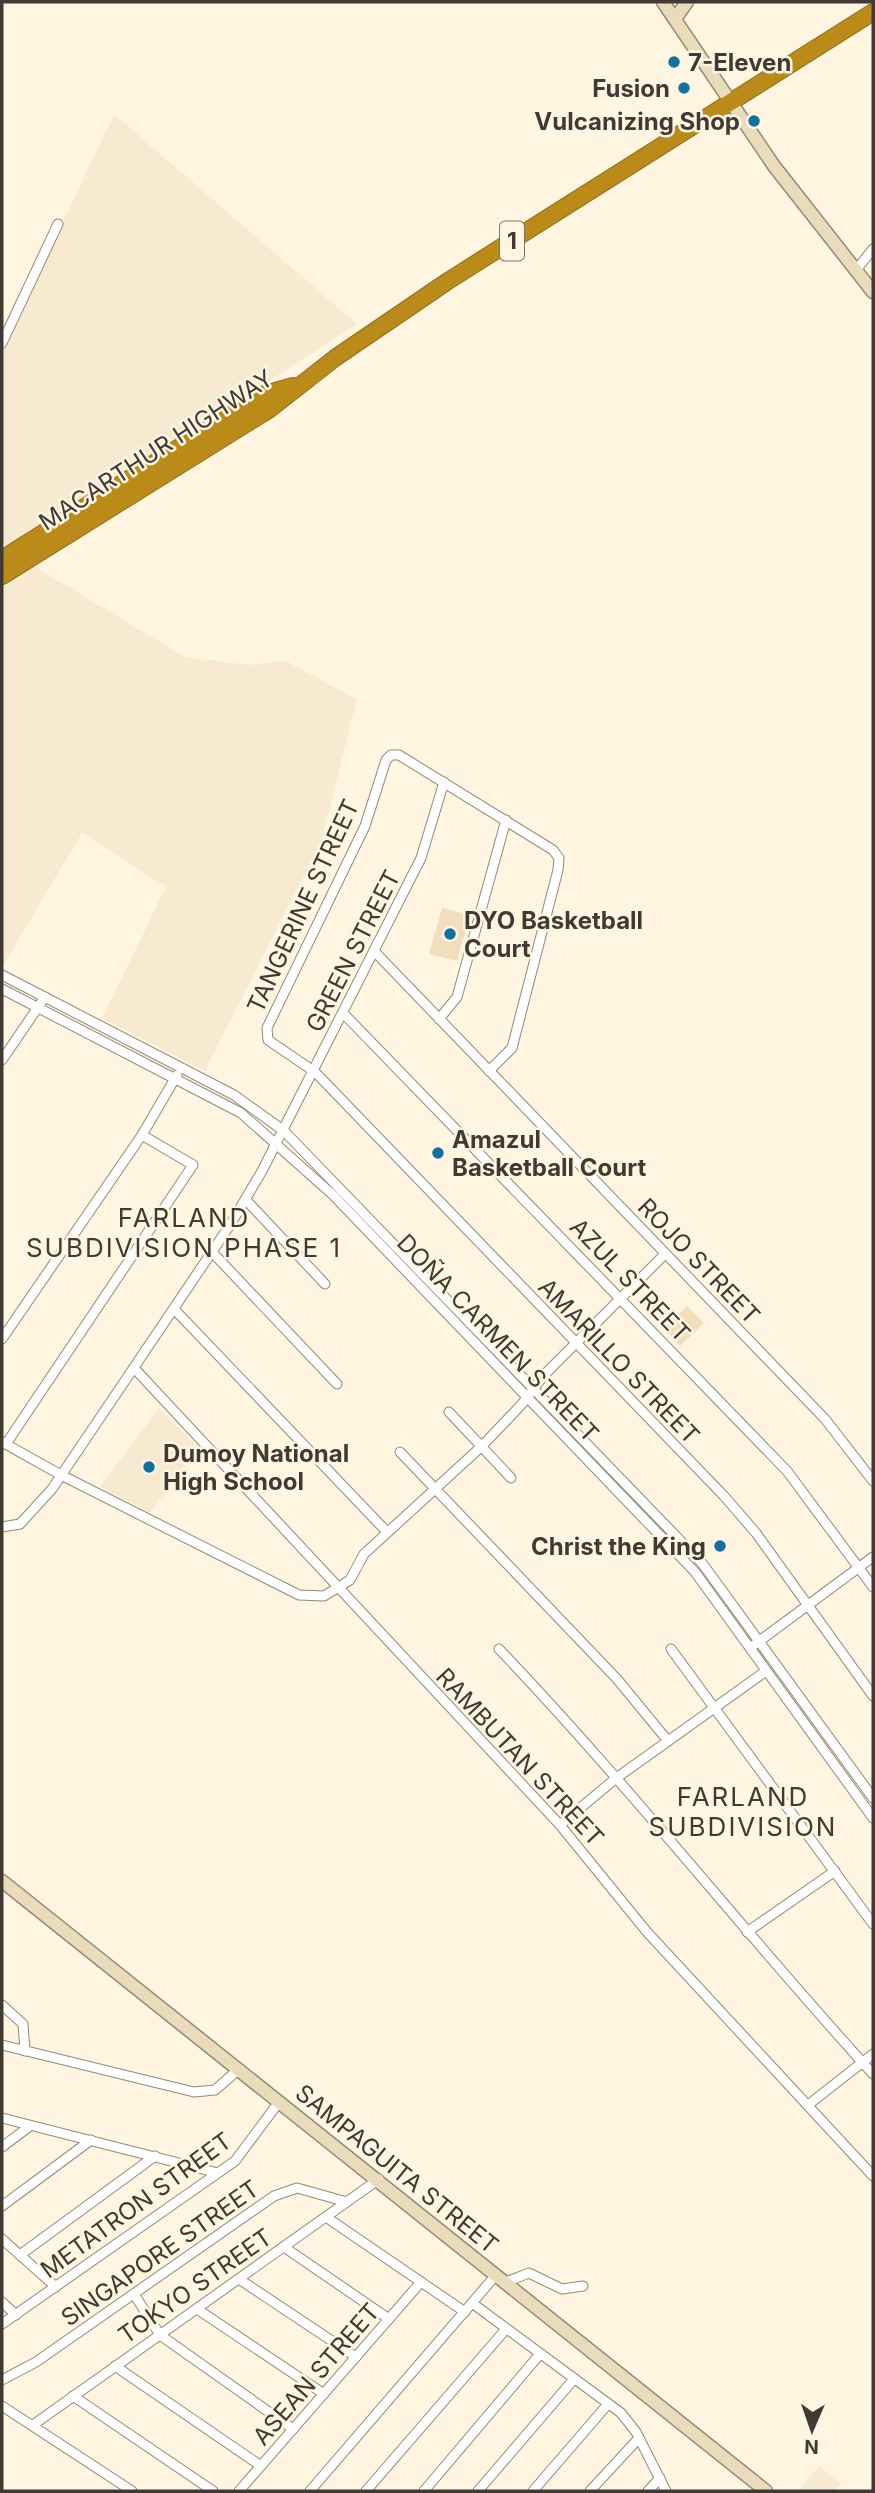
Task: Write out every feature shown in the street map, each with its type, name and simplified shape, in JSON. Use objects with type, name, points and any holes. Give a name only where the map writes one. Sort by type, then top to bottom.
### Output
[{"type":"highway","name":"MACARTHUR HIGHWAY","points":[[2,576],[270,409],[299,384],[449,281],[873,12]]},
{"type":"highway","name":"MACARTHUR HIGHWAY","points":[[3,557],[262,395],[299,384]]},
{"type":"street","points":[[663,2],[729,103],[805,208],[873,292]]},
{"type":"street","points":[[675,19],[687,2]]},
{"type":"street","points":[[2,343],[58,224]]},
{"type":"street","points":[[856,270],[873,249]]},
{"type":"street","name":"TANGERINE STREET","points":[[315,1072],[271,1043],[267,1028],[365,826],[386,760],[391,755],[399,755],[444,782]]},
{"type":"street","points":[[444,782],[552,850],[559,863],[512,1048],[489,1071]]},
{"type":"street","name":"GREEN STREET","points":[[2,1527],[15,1527],[26,1520],[61,1475],[246,1200],[315,1072],[425,849],[444,782]]},
{"type":"street","points":[[439,1019],[457,997],[506,820]]},
{"type":"street","name":"ROJO STREET","points":[[374,951],[825,1419],[873,1480]]},
{"type":"street","name":"DOÑA CARMEN STREET","points":[[2,975],[182,1066],[246,1102],[284,1131],[387,1244],[624,1490],[680,1556],[713,1587]]},
{"type":"street","name":"DOÑA CARMEN STREET","points":[[2,989],[241,1113],[387,1244]]},
{"type":"street","points":[[2,1060],[45,997]]},
{"type":"street","name":"AZUL STREET","points":[[343,1013],[787,1471],[873,1587]]},
{"type":"street","points":[[2,1339],[142,1135],[182,1066]]},
{"type":"street","name":"AMARILLO STREET","points":[[315,1072],[741,1514],[873,1696]]},
{"type":"street","points":[[142,1135],[193,1165],[4,1443],[61,1475],[299,1595],[324,1596],[350,1580],[365,1554],[482,1446],[665,1254]]},
{"type":"street","points":[[246,1200],[325,1284]]},
{"type":"street","points":[[212,1252],[337,1384]]},
{"type":"street","points":[[174,1309],[387,1532]]},
{"type":"street","name":"RAMBUTAN STREET","points":[[134,1368],[560,1825],[647,1932],[873,2176]]},
{"type":"street","points":[[449,1412],[511,1478]]},
{"type":"street","points":[[400,1452],[617,1679],[668,1741]]},
{"type":"street","name":"DOÑA CARMEN STREET","points":[[624,1490],[688,1548],[755,1645],[873,1798]]},
{"type":"street","points":[[680,1556],[688,1548]]},
{"type":"street","points":[[755,1645],[873,1557]]},
{"type":"street","name":"DOÑA CARMEN STREET","points":[[755,1645],[766,1671],[873,1818]]},
{"type":"street","points":[[499,1648],[557,1709],[747,1932],[873,2074]]},
{"type":"street","points":[[671,1649],[873,1924]]},
{"type":"street","points":[[560,1825],[615,1779],[766,1671]]},
{"type":"street","points":[[747,1932],[835,1871]]},
{"type":"street","name":"SAMPAGUITA STREET","points":[[3,1884],[379,2179],[766,2491]]},
{"type":"street","points":[[2,2005],[23,2024],[24,2051]]},
{"type":"street","points":[[2,2045],[194,2092],[215,2090],[238,2070]]},
{"type":"street","points":[[807,2105],[873,2054]]},
{"type":"street","name":"METATRON STREET","points":[[2,2324],[218,2173],[246,2150],[279,2102]]},
{"type":"street","points":[[2,2118],[218,2173]]},
{"type":"street","points":[[2,2147],[30,2126]]},
{"type":"street","points":[[2,2206],[91,2140]]},
{"type":"street","points":[[20,2255],[155,2156]]},
{"type":"street","name":"TOKYO STREET","points":[[33,2425],[379,2179]]},
{"type":"street","name":"SINGAPORE STREET","points":[[2,2380],[36,2362],[274,2196],[288,2190],[307,2189],[347,2202]]},
{"type":"street","points":[[326,2217],[465,2312]]},
{"type":"street","points":[[2,2239],[56,2287]]},
{"type":"street","points":[[284,2247],[389,2319]]},
{"type":"street","points":[[310,2491],[472,2304],[501,2278],[528,2273],[562,2289],[583,2286]]},
{"type":"street","points":[[239,2279],[356,2357]]},
{"type":"street","name":"ASEAN STREET","points":[[239,2491],[421,2282]]},
{"type":"street","points":[[134,2294],[160,2334],[293,2429]]},
{"type":"street","points":[[2,2302],[16,2315]]},
{"type":"street","points":[[472,2304],[630,2423],[666,2491]]},
{"type":"street","points":[[197,2309],[324,2393]]},
{"type":"street","points":[[366,2491],[506,2329]]},
{"type":"street","points":[[424,2491],[540,2354]]},
{"type":"street","points":[[116,2366],[261,2466]]},
{"type":"street","points":[[478,2491],[574,2379]]},
{"type":"street","points":[[73,2396],[214,2491]]},
{"type":"street","points":[[533,2491],[608,2404]]},
{"type":"street","points":[[2,2406],[132,2491]]},
{"type":"street","points":[[590,2491],[639,2438]]},
{"type":"street","points":[[648,2491],[660,2478]]},
{"type":"shaded area","points":[[114,114],[357,324],[10,548],[2,542],[2,351]]},
{"type":"shaded area","points":[[29,563],[185,657],[248,665],[286,661],[357,699],[321,842],[205,1071],[102,1018],[166,887],[82,833],[2,967],[2,581]]},
{"type":"shaded area","name":"DYO Basketball Court","points":[[442,908],[470,915],[457,961],[429,954]]},
{"type":"shaded area","points":[[687,1306],[704,1323],[680,1346],[664,1329]]},
{"type":"shaded area","name":"Dumoy National High School","points":[[159,1408],[198,1448],[150,1513],[100,1487]]},
{"type":"shaded area","points":[[819,2466],[841,2483],[834,2491],[798,2491]]},
{"type":"place","name":"7-Eleven","points":[[674,62]]},
{"type":"place","name":"Fusion","points":[[684,88]]},
{"type":"place","name":"Vulcanizing Shop","points":[[754,121]]},
{"type":"place","name":"DYO Basketball Court","points":[[450,934]]},
{"type":"place","name":"Amazul Basketball Court","points":[[438,1153]]},
{"type":"place","name":"Dumoy National High School","points":[[149,1467]]},
{"type":"place","name":"Christ the King","points":[[720,1546]]},
{"type":"district","name":"FARLAND SUBDIVISION PHASE 1","points":[[184,1232]]},
{"type":"district","name":"FARLAND SUBDIVISION","points":[[743,1811]]}]
